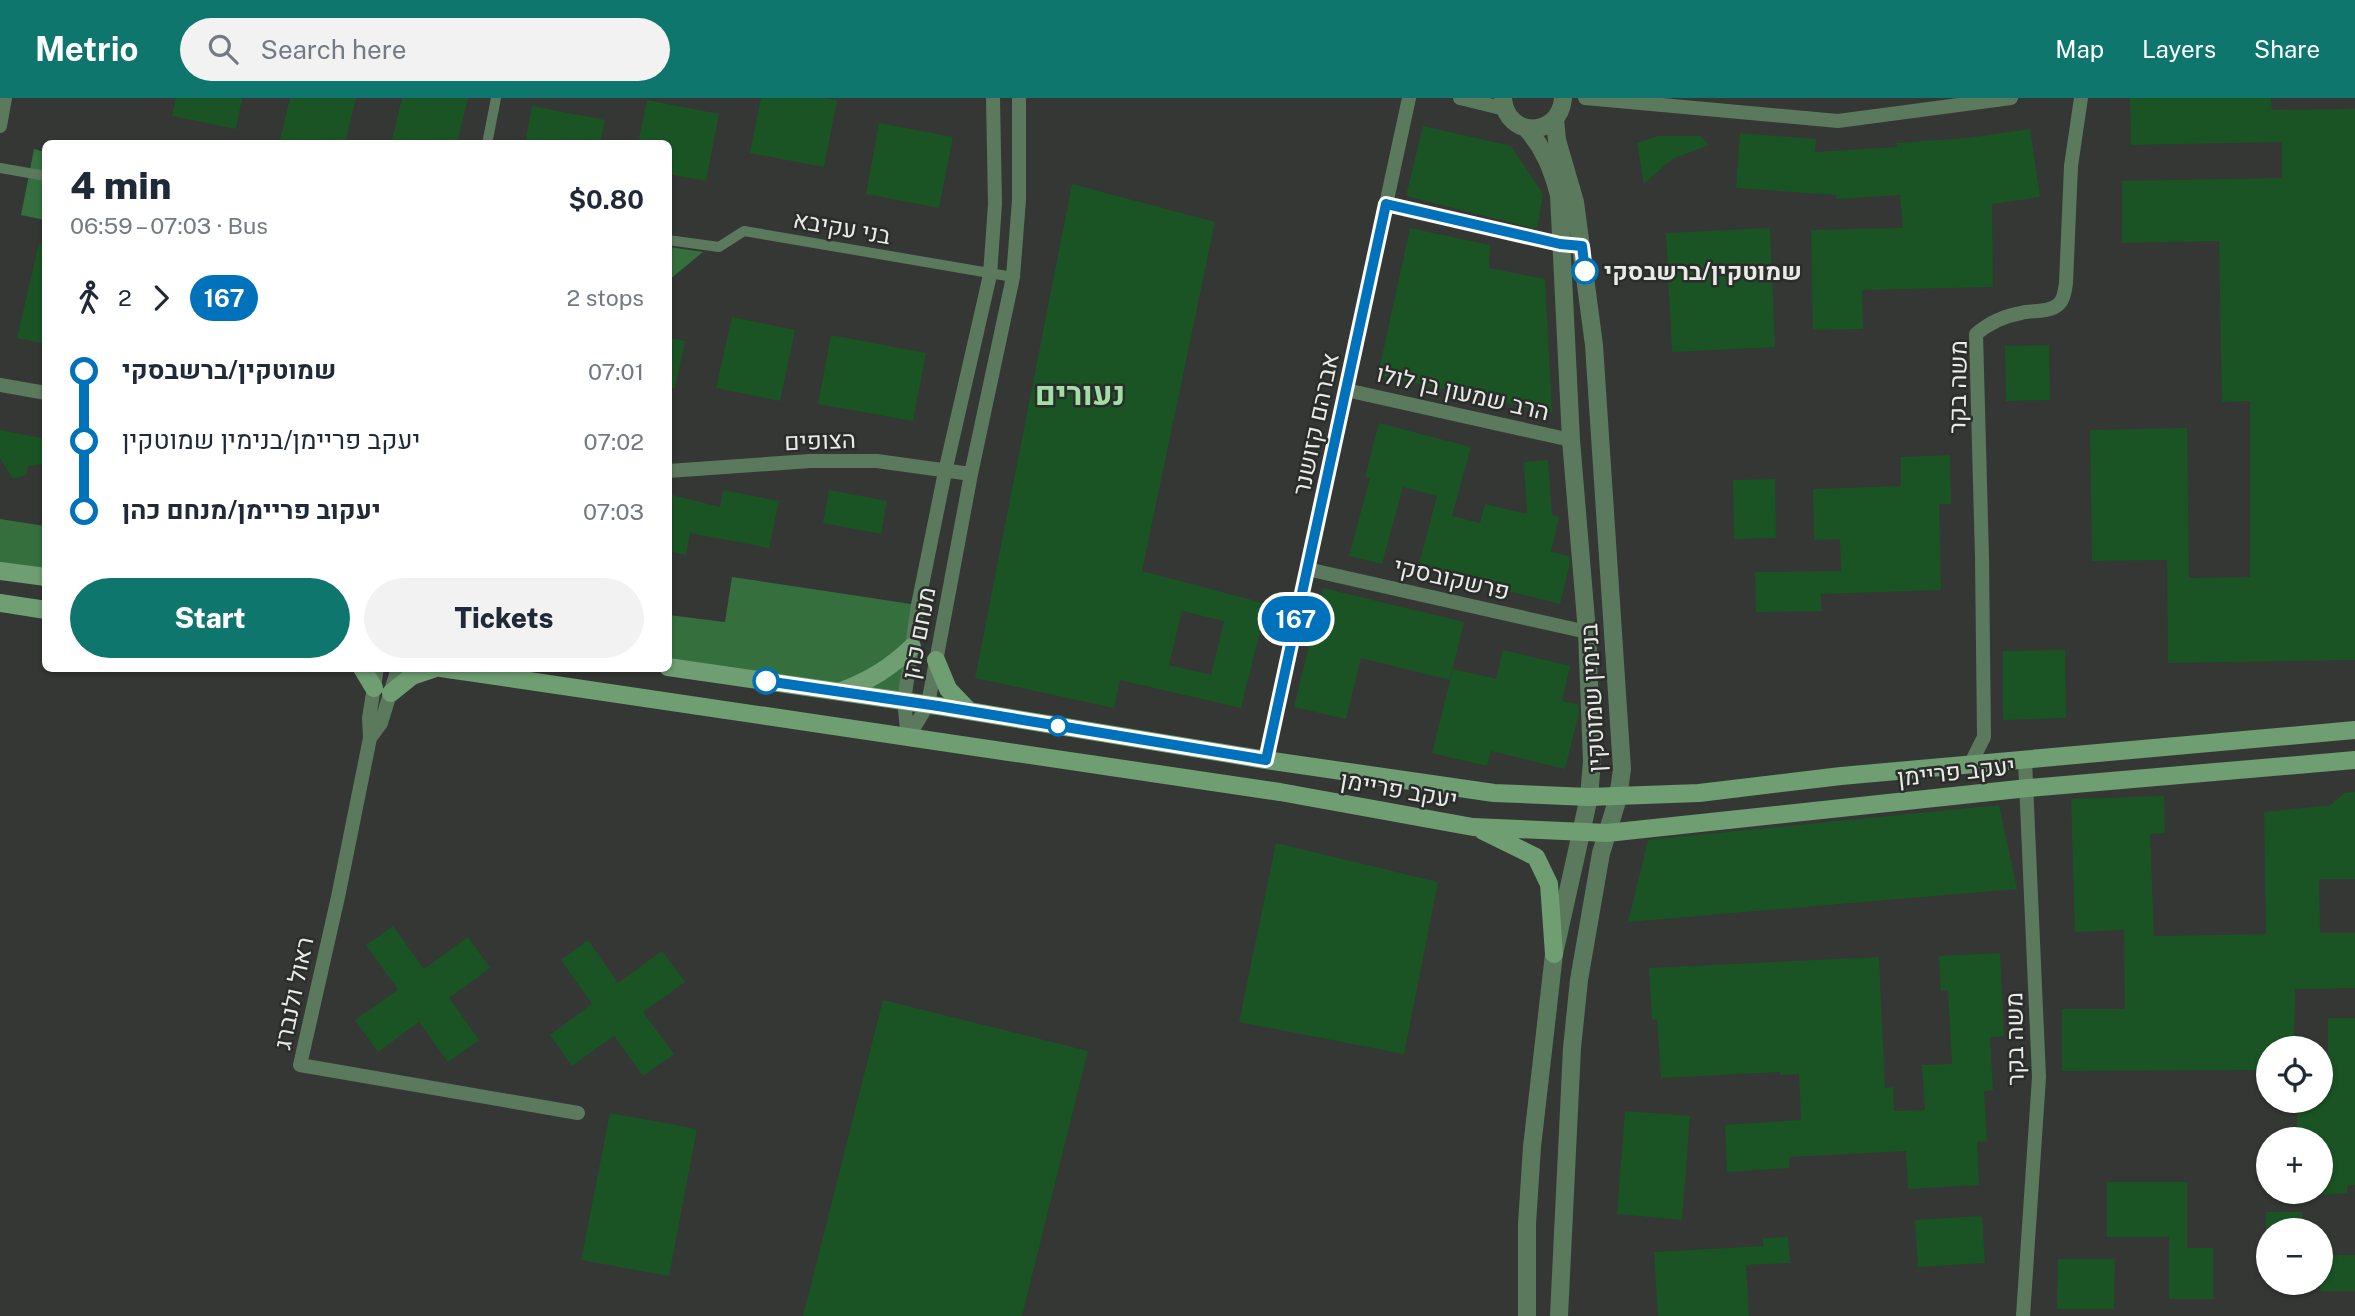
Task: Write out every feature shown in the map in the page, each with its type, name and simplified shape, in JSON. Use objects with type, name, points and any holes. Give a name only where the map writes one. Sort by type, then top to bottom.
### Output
[{"type":"main road","points":[[0,571],[42,576]]},
{"type":"main road","points":[[0,603],[42,609]]},
{"type":"main road","points":[[840,692],[882,673],[912,647]]},
{"type":"main road","points":[[936,660],[948,689],[969,711]]},
{"type":"main road","name":"יעקב פריימן","points":[[672,668],[928,704],[1266,760],[1494,793],[1589,797],[1699,793],[1841,776],[2355,730]]},
{"type":"main road","points":[[365,672],[382,691],[426,672]]},
{"type":"main road","name":"יעקב פריימן","points":[[466,672],[1280,792],[1473,827],[1580,832],[1607,833],[2028,788],[2355,760]]},
{"type":"main road","points":[[1473,827],[1536,857],[1549,884],[1554,954]]},
{"type":"street","points":[[0,126],[5,98]]},
{"type":"street","points":[[488,140],[496,98]]},
{"type":"street","name":"מנחם כהן","points":[[908,738],[904,701],[912,647],[944,472],[990,275],[995,204],[993,98]]},
{"type":"street","name":"מנחם כהן","points":[[908,738],[928,704],[971,474],[1013,277],[1019,200],[1019,98]]},
{"type":"street","name":"אברהם קזושנר","points":[[1266,760],[1409,98]]},
{"type":"street","points":[[1460,98],[1504,103]]},
{"type":"street","points":[[1526,128],[1542,127],[1555,119],[1562,108],[1563,98]]},
{"type":"street","points":[[1585,98],[1838,121],[2011,98]]},
{"type":"street","name":"משה בקר","points":[[1970,765],[1984,737],[1976,334],[2000,319],[2045,310],[2058,305],[2063,299],[2071,166],[2081,98]]},
{"type":"street","name":"בנימין שמוטקין","points":[[1504,103],[1513,121],[1526,128],[1537,140],[1553,171],[1559,195],[1571,440],[1587,632],[1592,761],[1589,797],[1554,954],[1532,1147],[1527,1224],[1527,1316]]},
{"type":"street","name":"בנימין שמוטקין","points":[[1555,119],[1557,140],[1575,202],[1594,345],[1605,478],[1622,769],[1618,798],[1601,853],[1579,980],[1572,1048],[1559,1316]]},
{"type":"street","points":[[0,168],[42,175]]},
{"type":"street","points":[[1386,204],[1560,244],[1582,246]]},
{"type":"street","name":"בני עקיבא","points":[[672,241],[719,247],[744,231],[1013,277]]},
{"type":"street","points":[[0,385],[42,392]]},
{"type":"street","name":"הרב שמעון בן לולו","points":[[1346,390],[1571,440]]},
{"type":"street","name":"הצופים","points":[[672,471],[810,461],[866,461],[971,474]]},
{"type":"street","name":"פרשקובסקי","points":[[1307,569],[1587,632]]},
{"type":"street","name":"ראול ולנברג","points":[[378,672],[382,691]]},
{"type":"street","name":"ראול ולנברג","points":[[395,672],[369,718],[370,738],[300,1065],[578,1113]]},
{"type":"street","points":[[1984,737],[2003,762]]},
{"type":"street","name":"משה בקר","points":[[2023,1316],[2039,1077],[2025,760]]},
{"type":"green space","points":[[34,149],[42,151],[42,219],[21,215]]},
{"type":"green space","points":[[672,247],[703,252],[672,278]]},
{"type":"green space","points":[[0,519],[42,526],[42,576],[0,567]]},
{"type":"green space","points":[[732,577],[918,605],[904,701],[672,667],[672,615],[725,622]]},
{"type":"building","points":[[176,98],[242,98],[236,129],[172,116]]},
{"type":"building","points":[[290,98],[356,98],[346,140],[280,140]]},
{"type":"building","points":[[402,98],[468,98],[458,140],[392,140]]},
{"type":"building","points":[[761,98],[837,100],[824,167],[750,153]]},
{"type":"building","points":[[2130,98],[2271,98],[2272,110],[2355,109],[2355,660],[2168,663],[2167,560],[2092,561],[2090,430],[2187,428],[2189,578],[2250,577],[2250,401],[2222,402],[2219,241],[2122,243],[2122,181],[2282,178],[2282,142],[2131,145]]},
{"type":"building","points":[[647,100],[719,114],[706,181],[672,175],[672,140],[639,140]]},
{"type":"building","points":[[532,106],[605,120],[601,140],[526,140]]},
{"type":"building","points":[[879,123],[953,137],[939,208],[866,194]]},
{"type":"building","points":[[1423,126],[1511,146],[1543,194],[1537,229],[1406,196]]},
{"type":"building","points":[[2030,129],[2040,197],[1992,204],[1993,287],[1862,290],[1863,329],[1813,330],[1811,230],[1903,228],[1900,195],[1836,199],[1836,195],[1736,188],[1740,133],[1816,139],[1815,152],[1897,147],[1896,143],[1967,138]]},
{"type":"building","points":[[1658,136],[1701,136],[1709,145],[1672,159],[1644,184],[1637,143]]},
{"type":"building","points":[[1072,184],[1215,222],[1142,571],[1267,604],[1241,708],[1120,680],[1114,708],[975,678]],"holes":[[[1182,611],[1224,621],[1211,675],[1169,665]]]},
{"type":"building","points":[[1410,228],[1490,245],[1489,268],[1545,279],[1552,413],[1378,375]]},
{"type":"building","points":[[1770,228],[1775,347],[1672,352],[1666,233]]},
{"type":"building","points":[[39,243],[42,243],[42,343],[17,338]]},
{"type":"building","points":[[732,317],[795,330],[780,401],[716,388]]},
{"type":"building","points":[[831,335],[926,353],[913,421],[818,404]]},
{"type":"building","points":[[672,339],[685,341],[675,388],[672,388]]},
{"type":"building","points":[[2049,345],[2050,400],[2006,401],[2005,346]]},
{"type":"building","points":[[1379,423],[1471,447],[1452,516],[1480,523],[1485,504],[1527,514],[1524,462],[1548,460],[1552,515],[1559,517],[1551,552],[1569,556],[1570,563],[1560,604],[1418,568],[1437,496],[1403,487],[1382,564],[1349,556],[1370,478],[1365,477]]},
{"type":"building","points":[[0,430],[42,438],[42,464],[28,466],[26,475],[13,479],[0,458]]},
{"type":"building","points":[[1950,455],[1951,504],[1939,504],[1941,590],[1821,594],[1821,611],[1756,612],[1755,572],[1841,571],[1840,539],[1814,540],[1813,489],[1901,486],[1901,457]]},
{"type":"building","points":[[1775,479],[1776,538],[1734,539],[1733,480]]},
{"type":"building","points":[[723,490],[779,501],[769,548],[690,533],[686,555],[672,552],[672,495],[720,507]]},
{"type":"building","points":[[829,490],[887,501],[881,534],[823,523]]},
{"type":"building","points":[[1323,588],[1464,622],[1450,680],[1361,658],[1346,719],[1294,707]]},
{"type":"building","points":[[1503,650],[1570,666],[1562,701],[1578,704],[1579,713],[1565,769],[1491,751],[1487,766],[1432,753],[1453,669],[1496,679]]},
{"type":"building","points":[[2065,650],[2066,718],[2003,720],[2003,651]]},
{"type":"building","points":[[2355,792],[2355,879],[2319,879],[2320,933],[2355,933],[2355,988],[2295,989],[2294,1036],[2256,1036],[2256,1070],[2062,1071],[2062,1009],[2125,1009],[2124,930],[2075,932],[2071,799],[2164,796],[2165,833],[2150,834],[2154,936],[2266,934],[2264,812],[2331,805],[2344,793]]},
{"type":"building","points":[[1999,805],[2017,889],[1628,922],[1648,840]]},
{"type":"building","points":[[1276,843],[1438,882],[1404,1054],[1239,1022]]},
{"type":"building","points":[[393,926],[424,969],[468,937],[490,968],[449,998],[479,1040],[448,1062],[419,1022],[378,1052],[355,1020],[398,990],[366,945]]},
{"type":"building","points":[[588,940],[618,983],[662,951],[685,982],[643,1012],[674,1054],[643,1076],[614,1036],[572,1066],[550,1035],[592,1004],[561,960]]},
{"type":"building","points":[[2000,953],[2004,1036],[1990,1037],[1993,1090],[1984,1091],[1987,1141],[1977,1142],[1979,1185],[1908,1189],[1906,1151],[1789,1157],[1789,1168],[1727,1172],[1725,1125],[1801,1120],[1799,1074],[1780,1075],[1780,1072],[1661,1078],[1657,1019],[1652,1020],[1649,968],[1879,957],[1885,1088],[1893,1087],[1894,1111],[1925,1110],[1922,1065],[1952,1064],[1948,990],[1941,991],[1939,956]]},
{"type":"building","points":[[883,1000],[1088,1051],[1022,1316],[803,1316]]},
{"type":"building","points":[[2328,1018],[2355,1018],[2355,1185],[2347,1186],[2347,1193],[2333,1194],[2333,1127],[2297,1127],[2297,1113],[2333,1113],[2333,1036],[2328,1036]]},
{"type":"building","points":[[1625,1111],[1690,1116],[1682,1220],[1617,1214]]},
{"type":"building","points":[[610,1113],[697,1129],[669,1276],[581,1260]]},
{"type":"building","points":[[2107,1182],[2187,1182],[2187,1248],[2213,1248],[2213,1299],[2169,1299],[2169,1237],[2107,1237]]},
{"type":"building","points":[[2266,1212],[2302,1212],[2302,1218],[2266,1218]]},
{"type":"building","points":[[1982,1216],[1985,1263],[1918,1267],[1915,1220]]},
{"type":"building","points":[[1788,1237],[1790,1263],[1746,1265],[1749,1316],[1658,1316],[1654,1252],[1763,1246],[1763,1238]]},
{"type":"building","points":[[2333,1255],[2355,1255],[2355,1291],[2333,1291]]},
{"type":"building","points":[[2058,1259],[2115,1259],[2114,1309],[2057,1309]]},
{"type":"bus line","name":"167","points":[[766,681],[938,706],[1266,760],[1386,204],[1560,244],[1582,246],[1585,271]]},
{"type":"place","name":"שמוטקין/ברשבסקי","points":[[1585,271]]},
{"type":"district","name":"נעורים","points":[[1080,393]]}]
